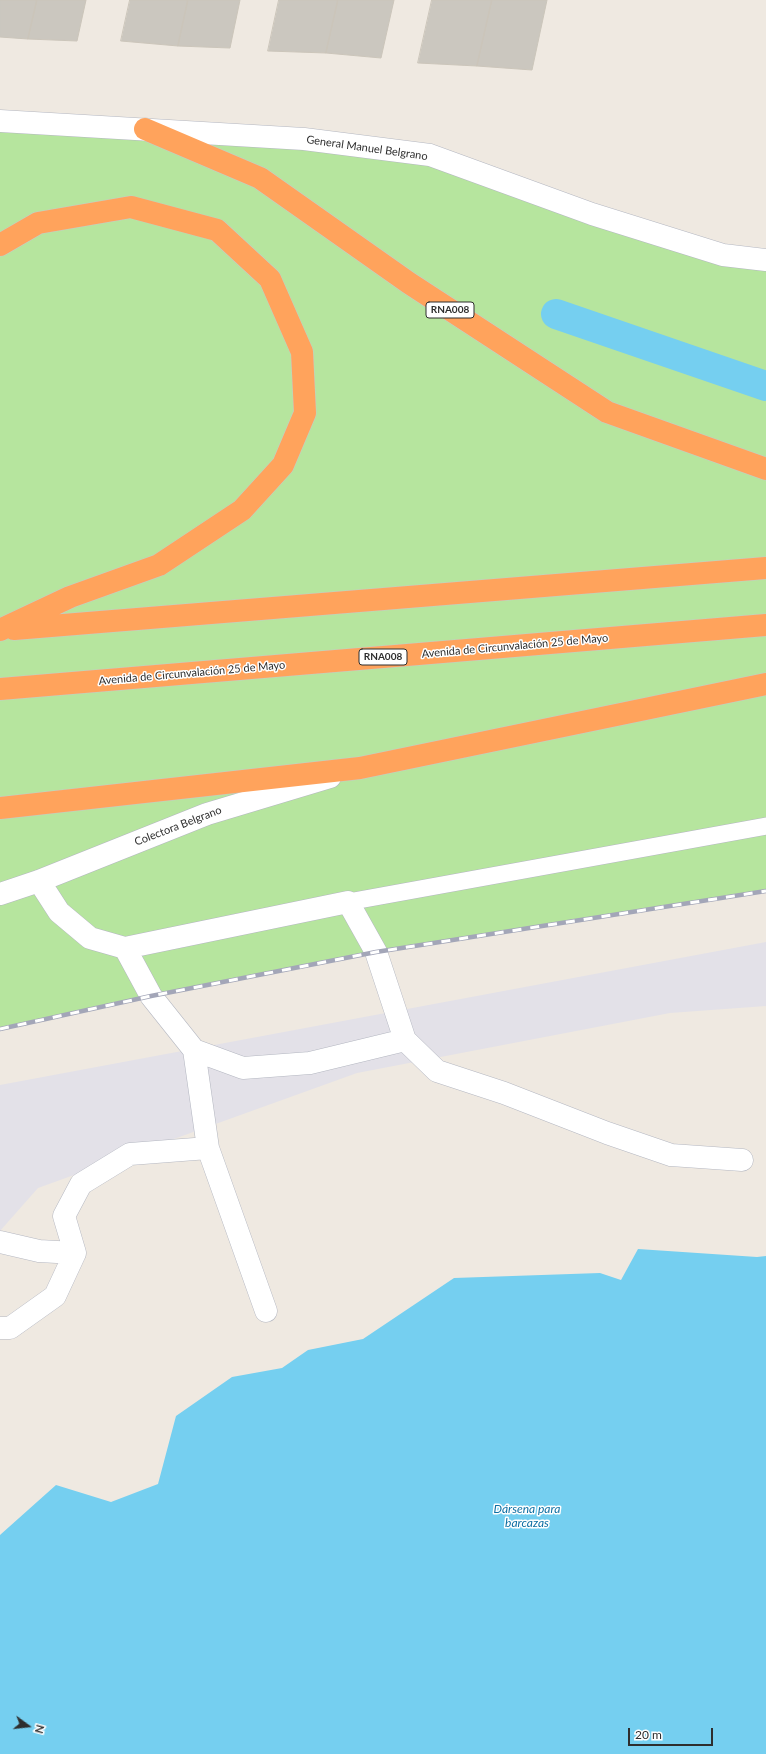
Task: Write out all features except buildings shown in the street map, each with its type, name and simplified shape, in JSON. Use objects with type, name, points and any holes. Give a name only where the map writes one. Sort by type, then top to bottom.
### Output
[{"type":"highway","name":"RNA008","points":[[145,130],[260,178],[409,283],[607,412],[766,469]]},
{"type":"highway","points":[[0,245],[38,223],[131,207],[217,230],[270,279],[302,352],[305,413],[283,465],[242,510],[159,565],[70,597],[0,630]]},
{"type":"highway","points":[[0,630],[766,568]]},
{"type":"highway","name":"Avenida de Circunvalación 25 de Mayo","points":[[0,689],[766,626]]},
{"type":"highway","points":[[0,808],[360,768],[766,684]]},
{"type":"street","name":"General Manuel Belgrano","points":[[0,121],[304,139],[430,155],[592,214],[723,255],[766,260]]},
{"type":"street","name":"Colectora Belgrano","points":[[0,894],[39,881],[207,814],[360,768]]},
{"type":"street","points":[[39,881],[59,912],[90,938],[125,948],[348,902],[376,952],[405,1040],[437,1071],[504,1092],[607,1133],[671,1155],[742,1160]]},
{"type":"street","points":[[125,948],[151,996],[194,1050],[208,1148],[266,1311]]},
{"type":"street","points":[[194,1050],[243,1068],[310,1063],[405,1040]]},
{"type":"street","points":[[0,1328],[10,1328],[55,1296],[75,1253],[64,1216],[81,1184],[130,1154],[208,1148]]},
{"type":"street","points":[[0,1242],[39,1251],[75,1253]]},
{"type":"lane","points":[[348,902],[766,826]]},
{"type":"shaded area","points":[[766,942],[766,1006],[670,1013],[357,1073],[38,1188],[0,1231],[0,1085]]},
{"type":"green space","points":[[0,121],[430,155],[766,260],[766,891],[376,952],[151,996],[0,1029]]},
{"type":"water","name":"Dársena para barcazas","points":[[638,1249],[757,1257],[766,1256],[766,1754],[0,1754],[0,1535],[56,1485],[111,1502],[158,1484],[176,1416],[232,1377],[282,1368],[308,1350],[363,1339],[454,1278],[600,1273],[621,1280]]},
{"type":"waterway","points":[[556,314],[766,386]]},
{"type":"railway","points":[[0,1029],[151,996],[376,952],[766,891]]}]
